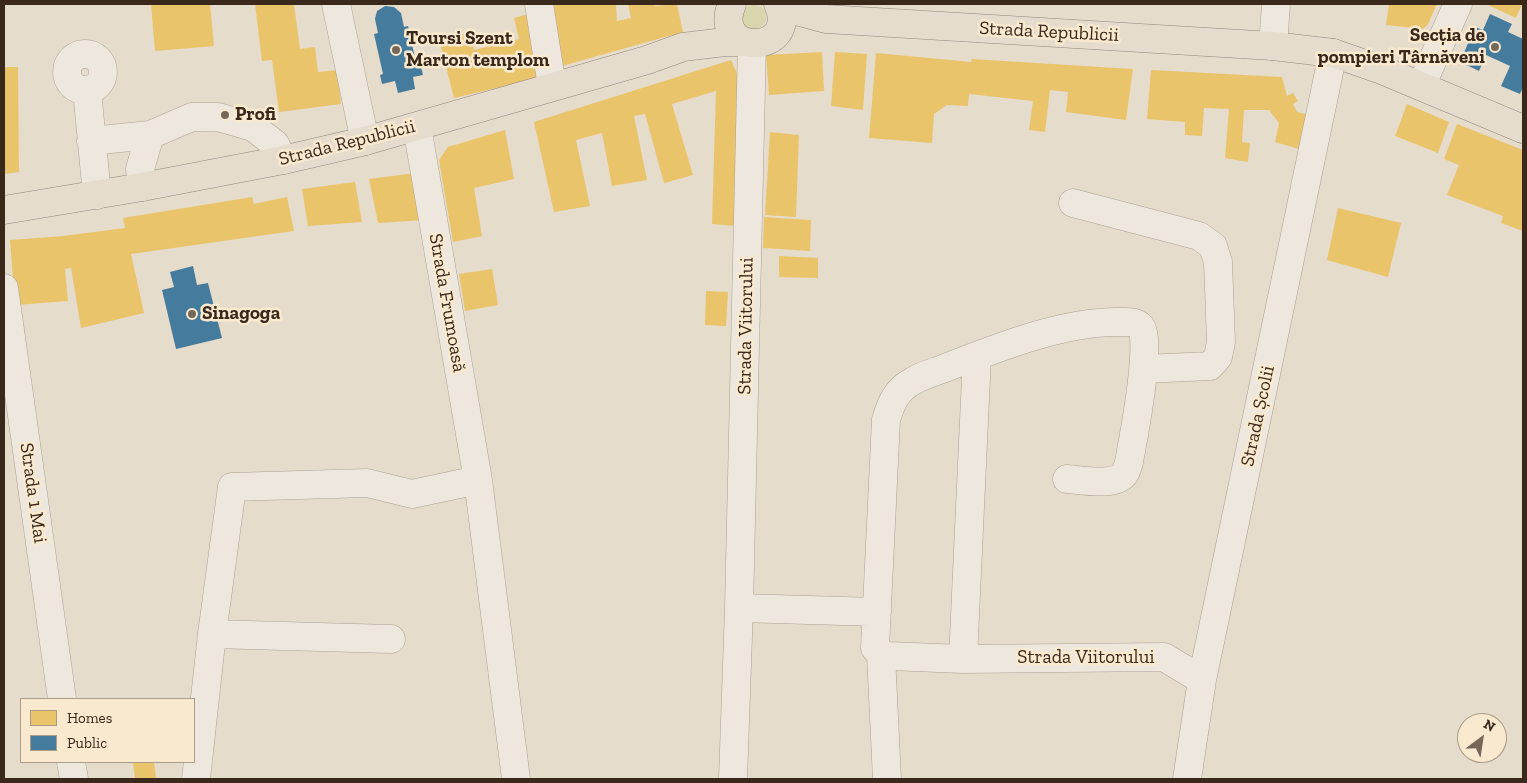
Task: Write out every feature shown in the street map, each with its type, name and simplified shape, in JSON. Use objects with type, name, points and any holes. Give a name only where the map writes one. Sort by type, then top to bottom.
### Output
[{"type":"main road","name":"Strada Republicii","points":[[778,4],[826,19],[1273,46],[1333,53],[1421,86],[1523,129]]},
{"type":"main road","points":[[730,8],[728,21],[731,30],[737,37],[757,40],[781,21],[781,12],[778,4]]},
{"type":"main road","name":"Strada Republicii","points":[[683,47],[730,8]]},
{"type":"main road","name":"Strada Republicii","points":[[4,210],[142,187],[283,160],[365,141],[647,60],[683,47],[757,40],[826,19]]},
{"type":"street","points":[[336,4],[365,141]]},
{"type":"street","points":[[539,4],[552,86]]},
{"type":"street","points":[[1273,46],[1276,4]]},
{"type":"street","points":[[1421,86],[1458,4]]},
{"type":"street","name":"Strada Viitorului","points":[[732,779],[740,608],[757,40]]},
{"type":"street","name":"Strada Școlii","points":[[1187,779],[1202,680],[1333,53]]},
{"type":"street","points":[[87,90],[97,195]]},
{"type":"street","points":[[91,141],[150,135],[192,117],[218,117],[253,127],[275,144],[283,160]]},
{"type":"street","name":"Strada Frumoasă","points":[[417,127],[478,480],[516,779]]},
{"type":"street","points":[[142,187],[140,169],[150,135]]},
{"type":"street","points":[[1073,203],[1199,236],[1213,246],[1218,262],[1221,342],[1218,357],[1210,366],[1144,369]]},
{"type":"street","name":"Strada 1 Mai","points":[[4,288],[62,698]]},
{"type":"street","points":[[887,779],[881,655],[875,648],[886,420],[892,402],[900,390],[913,381],[977,356],[1048,332],[1083,324],[1134,322],[1144,332],[1144,369],[1129,462],[1125,475],[1116,481],[1103,482],[1067,479]]},
{"type":"street","points":[[962,659],[977,356]]},
{"type":"street","points":[[196,779],[212,634],[232,487],[367,483],[412,494],[478,480]]},
{"type":"street","points":[[740,608],[877,612]]},
{"type":"street","points":[[212,634],[391,639]]},
{"type":"street","name":"Strada Viitorului","points":[[881,655],[962,659],[1164,657],[1202,680]]},
{"type":"street","points":[[71,763],[74,779]]},
{"type":"shaded area","points":[[754,5],[759,6],[765,12],[765,22],[759,28],[754,29],[749,28],[743,22],[742,17],[743,12],[749,6]]},
{"type":"building: Homes","points":[[151,4],[210,4],[214,46],[155,51]]},
{"type":"building: Homes","points":[[255,4],[294,4],[300,49],[315,47],[318,72],[337,70],[341,104],[279,112],[272,60],[262,61]]},
{"type":"building: Homes","points":[[544,4],[616,4],[617,21],[631,18],[628,4],[654,4],[655,6],[677,4],[683,32],[562,66]]},
{"type":"building: Homes","points":[[1389,4],[1437,4],[1428,24],[1423,29],[1386,25]]},
{"type":"building: Homes","points":[[1486,4],[1522,4],[1516,18]]},
{"type":"building: Homes","points":[[528,14],[543,77],[454,98],[439,40],[470,32],[474,50],[519,39],[514,18]]},
{"type":"building: Homes","points":[[822,52],[824,91],[769,95],[766,55]]},
{"type":"building: Homes","points":[[835,52],[867,54],[863,110],[831,106]]},
{"type":"building: Homes","points":[[876,53],[971,62],[972,59],[1133,69],[1126,120],[1066,112],[1068,92],[1050,90],[1045,132],[1029,130],[1033,101],[969,94],[968,106],[947,105],[934,114],[932,143],[869,138]]},
{"type":"building: Homes","points":[[731,60],[739,78],[734,226],[712,224],[716,91],[672,104],[693,175],[664,183],[645,114],[634,116],[647,180],[612,186],[602,133],[576,140],[590,206],[554,212],[534,122]]},
{"type":"building: Homes","points":[[4,67],[18,67],[19,172],[4,174]]},
{"type":"building: Homes","points":[[1151,70],[1282,77],[1287,96],[1293,93],[1298,101],[1293,104],[1297,112],[1309,115],[1302,150],[1275,142],[1279,123],[1269,110],[1244,110],[1242,142],[1250,143],[1248,162],[1225,158],[1229,109],[1204,108],[1202,136],[1185,135],[1185,122],[1147,119]]},
{"type":"building: Homes","points":[[1407,104],[1449,122],[1438,153],[1395,136]]},
{"type":"building: Homes","points":[[1457,124],[1523,150],[1523,231],[1501,223],[1503,216],[1447,195],[1459,165],[1444,159]]},
{"type":"building: Homes","points":[[505,130],[514,179],[474,188],[482,236],[453,242],[439,160],[448,147]]},
{"type":"building: Homes","points":[[770,132],[799,135],[796,217],[765,215]]},
{"type":"building: Homes","points":[[415,173],[423,220],[378,223],[369,179]]},
{"type":"building: Homes","points":[[355,182],[362,222],[308,226],[302,189]]},
{"type":"building: Homes","points":[[252,197],[254,204],[287,197],[294,231],[131,254],[144,313],[81,328],[71,268],[65,269],[68,301],[15,305],[10,240],[63,236],[125,228],[123,218]]},
{"type":"building: Homes","points":[[1338,208],[1401,223],[1388,277],[1327,260]]},
{"type":"building: Homes","points":[[764,217],[811,220],[810,251],[763,248]]},
{"type":"building: Homes","points":[[779,256],[818,258],[818,278],[779,277]]},
{"type":"building: Homes","points":[[492,269],[498,305],[465,311],[459,274]]},
{"type":"building: Homes","points":[[706,291],[728,292],[726,326],[705,325]]},
{"type":"building: Homes","points":[[133,763],[154,763],[156,779],[135,779]]},
{"type":"building: Public","name":"Toursi Szent Marton templom","points":[[385,6],[394,7],[401,13],[404,27],[408,26],[417,67],[421,67],[423,75],[413,77],[415,89],[398,93],[395,81],[382,84],[380,75],[383,74],[374,34],[378,33],[375,19],[377,11]]},
{"type":"building: Public","name":"Secția de pompieri Târnăveni","points":[[1490,14],[1512,24],[1508,32],[1523,39],[1523,87],[1520,94],[1501,86],[1510,66],[1486,55],[1479,71],[1460,62],[1475,27],[1483,30]]},
{"type":"building: Public","name":"Sinagoga","points":[[193,266],[197,285],[208,283],[222,338],[176,349],[162,290],[174,287],[170,272]]},
{"type":"place","name":"Secția de pompieri Târnăveni","points":[[1495,47]]},
{"type":"place","name":"Toursi Szent Marton templom","points":[[396,50]]},
{"type":"place","name":"Profi","points":[[225,115]]},
{"type":"place","name":"Sinagoga","points":[[192,314]]}]
